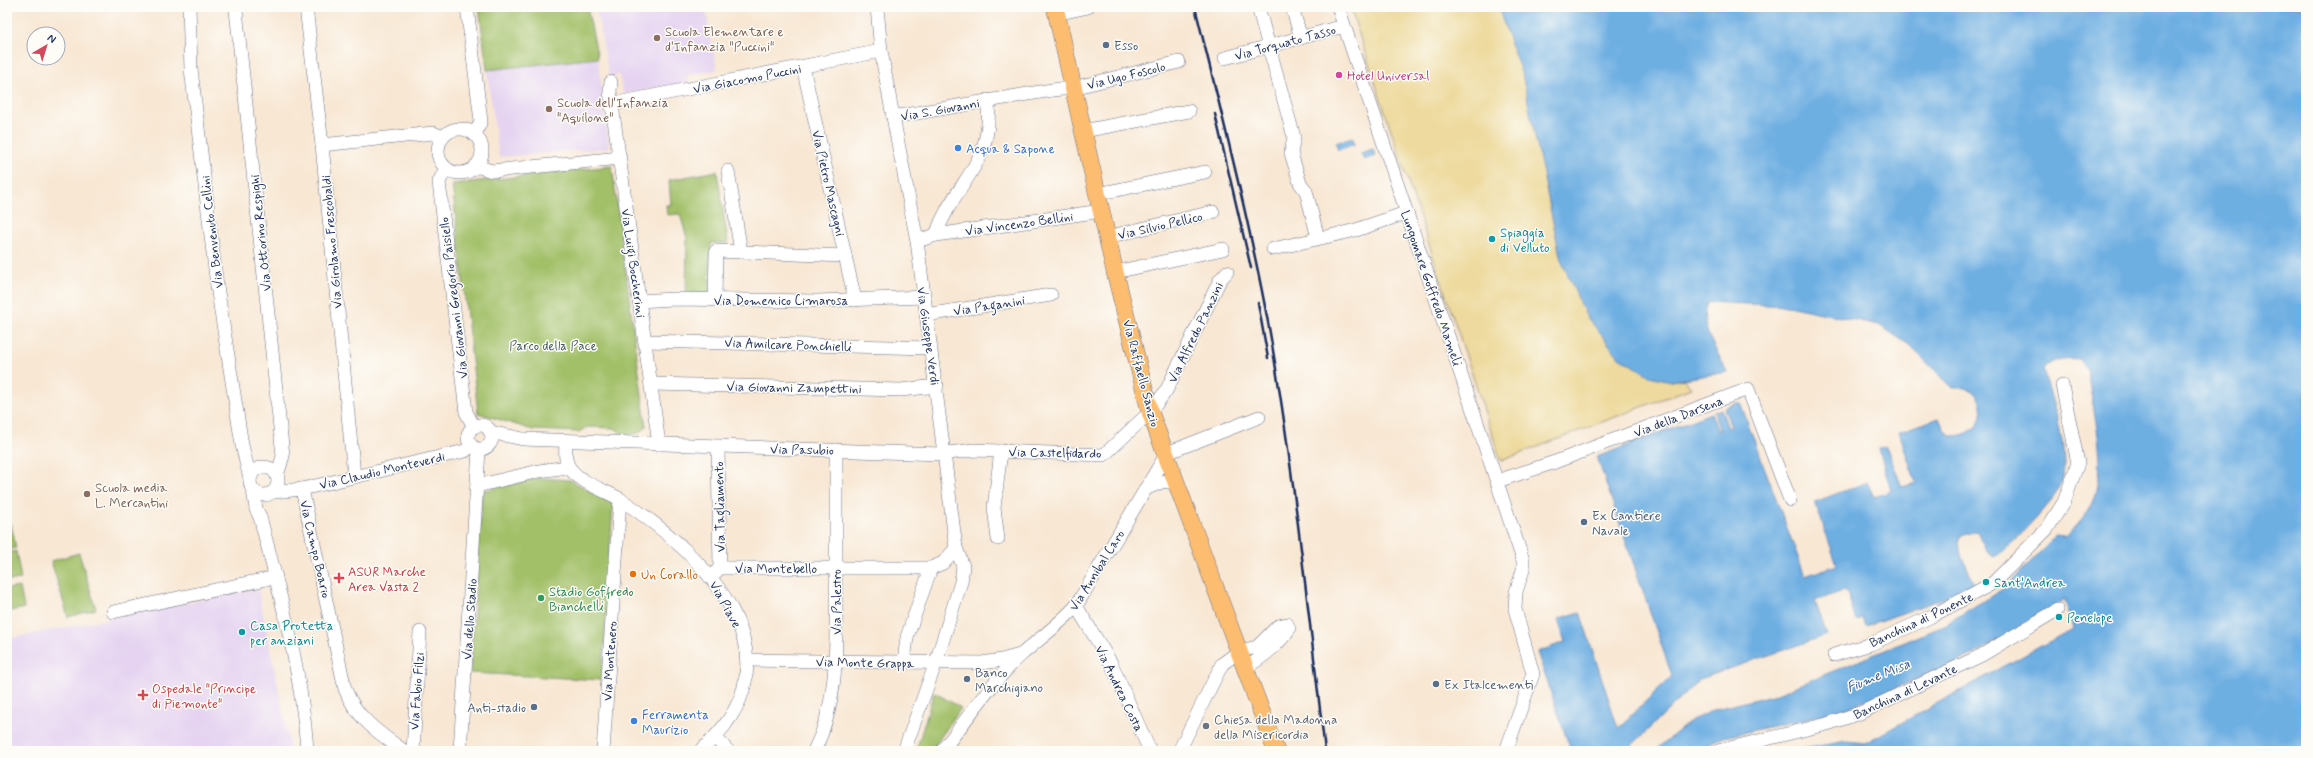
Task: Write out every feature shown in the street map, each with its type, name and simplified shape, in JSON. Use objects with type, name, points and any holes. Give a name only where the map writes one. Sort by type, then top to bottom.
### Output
[{"type":"main road","name":"Via Raffaello Sanzio","points":[[1056,11],[1115,272],[1150,412],[1167,453],[1276,751]]},
{"type":"street","name":"Via Benvenuto Cellini","points":[[189,7],[191,69],[217,286],[245,456],[253,480]]},
{"type":"street","name":"Via Girolamo Frescobaldi","points":[[306,7],[322,145],[354,476]]},
{"type":"street","points":[[467,7],[482,121],[475,134]]},
{"type":"street","name":"Via Giuseppe Verdi","points":[[877,7],[881,51],[892,116],[917,241],[923,297],[937,386],[956,548],[963,566],[961,582],[936,662],[904,751]]},
{"type":"street","points":[[1056,11],[1088,7]]},
{"type":"street","points":[[1258,7],[1294,137],[1290,153],[1300,183],[1306,191],[1318,238]]},
{"type":"street","points":[[1292,7],[1301,38]]},
{"type":"street","name":"Lungomare Goffredo Mameli","points":[[1338,7],[1523,560],[1523,570],[1516,592],[1515,609],[1533,674],[1506,751]]},
{"type":"street","name":"Via Ottorino Respighi","points":[[236,10],[283,456],[274,483]]},
{"type":"street","name":"Via Torquato Tasso","points":[[1225,58],[1344,26]]},
{"type":"street","name":"Via Giacomo Puccini","points":[[612,104],[881,51]]},
{"type":"street","name":"Via Ugo Foscolo","points":[[1073,88],[1179,62]]},
{"type":"street","name":"Via Pietro Mascagni","points":[[803,67],[855,300]]},
{"type":"street","name":"Via Luigi Boccherini","points":[[611,82],[610,91],[659,444]]},
{"type":"street","name":"Via S. Giovanni","points":[[892,116],[1073,88]]},
{"type":"street","name":"Via S. Giovanni","points":[[936,235],[946,209],[970,177],[980,157],[987,134],[989,116],[988,100]]},
{"type":"street","points":[[1083,131],[1189,111]]},
{"type":"street","points":[[454,129],[468,130],[475,134],[482,146],[482,153],[476,166],[465,173],[452,172],[446,168],[438,157],[437,150],[442,137],[454,129]]},
{"type":"street","points":[[322,145],[433,133],[442,137]]},
{"type":"street","points":[[476,166],[492,172],[620,158]]},
{"type":"street","name":"Via Giovanni Gregorio Paisiello","points":[[446,168],[439,182],[466,412],[474,427]]},
{"type":"street","points":[[728,171],[741,252]]},
{"type":"street","points":[[1097,194],[1205,172]]},
{"type":"street","name":"Via Vincenzo Bellini","points":[[917,241],[936,235],[1101,211]]},
{"type":"street","name":"Via Silvio Pellico","points":[[1107,237],[1213,212]]},
{"type":"street","points":[[1273,249],[1373,225],[1406,213]]},
{"type":"street","points":[[1115,272],[1223,249]]},
{"type":"street","points":[[714,300],[716,251],[845,256]]},
{"type":"street","name":"Via Alfredo Panzini","points":[[1150,412],[1166,391],[1220,280],[1227,272]]},
{"type":"street","name":"Via Paganini","points":[[926,316],[1051,295]]},
{"type":"street","name":"Via Domenico Cimarosa","points":[[639,301],[855,300],[923,297]]},
{"type":"street","name":"Via Amilcare Ponchielli","points":[[645,341],[931,348]]},
{"type":"street","name":"Via Giovanni Zampettini","points":[[651,384],[901,390],[937,386]]},
{"type":"street","name":"Banchina di Ponente","points":[[1834,655],[1884,638],[1930,617],[1993,583],[2047,529],[2064,502],[2078,463],[2062,385]]},
{"type":"street","name":"Via della Darsena","points":[[1497,481],[1556,462],[1748,389],[1790,500]]},
{"type":"street","name":"Via Castelfidardo","points":[[945,454],[974,450],[1104,455],[1150,412]]},
{"type":"street","points":[[1167,453],[1259,417]]},
{"type":"street","points":[[474,427],[481,425],[483,443]]},
{"type":"street","name":"Via dello Stadio","points":[[460,751],[477,486],[483,443],[468,436],[474,427]]},
{"type":"street","name":"Via Claudio Monteverdi","points":[[253,480],[265,467],[274,483],[297,489],[465,451],[483,443],[523,439],[659,444]]},
{"type":"street","points":[[477,486],[539,471],[568,467],[565,457],[566,441]]},
{"type":"street","name":"Via Pasubio","points":[[659,444],[945,454]]},
{"type":"street","name":"Via Tagliamento","points":[[716,572],[718,447]]},
{"type":"street","name":"Via Palestro","points":[[815,751],[830,709],[836,661],[836,450]]},
{"type":"street","points":[[998,539],[994,508],[1001,451]]},
{"type":"street","name":"Via Annibal Caro","points":[[942,751],[992,687],[1022,654],[1058,626],[1076,606],[1167,453]]},
{"type":"street","name":"Via Piave","points":[[568,467],[574,474],[620,500],[660,530],[698,563],[716,572],[735,614],[742,634],[747,660],[746,683],[738,706],[716,738],[700,751]]},
{"type":"street","points":[[260,517],[274,483],[253,480],[256,509],[260,517],[276,577],[297,670],[307,751]]},
{"type":"street","points":[[1145,489],[1164,481],[1178,484]]},
{"type":"street","name":"Via Campo Boario","points":[[297,489],[345,689],[351,704],[361,718],[404,751]]},
{"type":"street","name":"Via Montenero","points":[[603,751],[620,500]]},
{"type":"street","points":[[904,662],[907,637],[931,568],[943,563],[956,548]]},
{"type":"street","name":"Via Montebello","points":[[716,572],[836,567],[931,568]]},
{"type":"street","points":[[114,612],[276,577]]},
{"type":"street","name":"Via Andrea Costa","points":[[1076,606],[1111,663],[1150,751]]},
{"type":"street","name":"Banchina di Levante","points":[[1718,751],[1827,724],[1860,714],[1982,655],[2057,610]]},
{"type":"street","points":[[1179,751],[1222,664],[1240,651],[1257,647],[1282,624],[1289,626],[1286,633],[1271,650],[1246,668]]},
{"type":"street","name":"Via Fabio Filzi","points":[[413,751],[420,632]]},
{"type":"street","name":"Via Monte Grappa","points":[[747,660],[982,663],[1002,660],[1022,654]]},
{"type":"street","points":[[982,663],[989,670],[992,677],[992,687]]},
{"type":"street","points":[[716,738],[728,751]]},
{"type":"shaded area","name":"Scuola Elementare e d'Infanzia \"Puccini\"","points":[[596,7],[705,7],[717,70],[687,75],[689,82],[623,94],[619,75],[609,77]]},
{"type":"shaded area","name":"Scuola dell'Infanzia \"Aquilone\"","points":[[598,58],[609,148],[499,157],[487,70]]},
{"type":"shaded area","name":"Ospedale \"Principe di Piemonte\"","points":[[258,589],[291,751],[7,751],[7,639]]},
{"type":"green space","points":[[479,7],[587,7],[598,58],[487,70]]},
{"type":"green space","name":"Parco della Pace","points":[[612,166],[646,426],[642,431],[636,434],[621,433],[614,428],[587,427],[579,432],[533,430],[478,413],[452,184]]},
{"type":"green space","points":[[717,171],[728,243],[711,243],[709,295],[686,295],[687,238],[680,214],[667,215],[666,205],[671,205],[669,180]]},
{"type":"green space","name":"Stadio Goffredo Bianchelli","points":[[539,478],[570,480],[613,503],[602,680],[470,673],[482,491]]},
{"type":"green space","points":[[11,524],[16,548],[7,550],[7,525]]},
{"type":"green space","points":[[16,551],[21,579],[7,581],[7,553]]},
{"type":"green space","points":[[79,553],[96,609],[68,617],[51,561]]},
{"type":"green space","points":[[20,587],[24,608],[7,612],[7,589]]},
{"type":"green space","points":[[934,692],[961,708],[931,751],[916,751]]},
{"type":"sand","name":"Spiaggia di Velluto","points":[[1350,7],[1498,7],[1523,78],[1561,260],[1671,381],[1684,379],[1691,388],[1501,461]]},
{"type":"water","name":"Fiume Misa","points":[[1498,7],[2306,7],[2306,751],[1790,751],[1847,741],[1865,743],[2072,629],[2065,599],[2014,633],[1960,661],[1840,711],[1724,737],[1711,742],[1700,751],[1654,751],[1692,720],[1716,709],[1777,694],[1939,628],[2006,587],[2055,537],[2065,538],[2091,507],[2097,492],[2100,458],[2096,422],[2087,370],[2080,359],[2069,359],[2055,361],[2043,370],[2062,440],[2064,468],[2062,481],[2058,490],[2044,510],[2025,531],[1999,555],[1993,557],[1986,550],[1977,531],[1960,536],[1958,544],[1975,587],[1866,626],[1863,618],[1856,620],[1846,590],[1815,601],[1827,635],[1700,679],[1626,751],[1571,751],[1537,652],[1565,642],[1558,619],[1580,612],[1618,728],[1672,676],[1597,457],[1711,413],[1718,431],[1720,431],[1714,412],[1721,409],[1728,428],[1731,427],[1724,408],[1740,402],[1805,576],[1837,565],[1815,502],[1867,482],[1874,497],[1891,491],[1879,449],[1886,446],[1902,487],[1916,483],[1899,432],[1939,418],[1944,429],[1952,436],[1964,434],[1973,429],[1978,423],[1981,415],[1981,406],[1979,398],[1973,392],[1966,388],[1953,388],[1908,344],[1879,325],[1788,306],[1708,302],[1705,310],[1706,328],[1727,372],[1671,381],[1650,376],[1619,357],[1586,316],[1561,260],[1523,78]]},
{"type":"water","points":[[1352,137],[1355,144],[1338,150],[1336,143]]},
{"type":"water","points":[[1373,149],[1375,156],[1364,160],[1361,153]]},
{"type":"railway","points":[[1195,7],[1245,210],[1270,333],[1279,385],[1293,489],[1325,751]]},
{"type":"railway","points":[[1215,114],[1251,268]]},
{"type":"railway","points":[[1258,303],[1268,358]]},
{"type":"place","name":"Scuola Elementare e d'Infanzia \"Puccini\"","points":[[657,38]]},
{"type":"place","name":"Esso","points":[[1106,45]]},
{"type":"place","name":"Hotel Universal","points":[[1339,75]]},
{"type":"place","name":"Scuola dell'Infanzia \"Aquilone\"","points":[[549,109]]},
{"type":"place","name":"Acqua & Sapone","points":[[958,148]]},
{"type":"place","name":"Spiaggia di Velluto","points":[[1492,239]]},
{"type":"place","name":"Scuola media L. Mercantini","points":[[87,494]]},
{"type":"place","name":"Ex Cantiere Navale","points":[[1584,522]]},
{"type":"place","name":"Un Corallo","points":[[633,574]]},
{"type":"place","name":"ASUR Marche Area Vasta 2","points":[[339,578]]},
{"type":"place","name":"Sant'Andrea","points":[[1986,582]]},
{"type":"place","name":"Stadio Goffredo Bianchelli","points":[[541,598]]},
{"type":"place","name":"Penelope","points":[[2059,617]]},
{"type":"place","name":"Casa Protetta per anziani","points":[[242,632]]},
{"type":"place","name":"Banco Marchigiano","points":[[967,679]]},
{"type":"place","name":"Ex Italcementi","points":[[1436,684]]},
{"type":"place","name":"Ospedale \"Principe di Piemonte\"","points":[[143,695]]},
{"type":"place","name":"Anti-stadio","points":[[534,707]]},
{"type":"place","name":"Ferramenta Maurizio","points":[[634,721]]},
{"type":"place","name":"Chiesa della Madonna della Misericordia","points":[[1206,726]]}]
